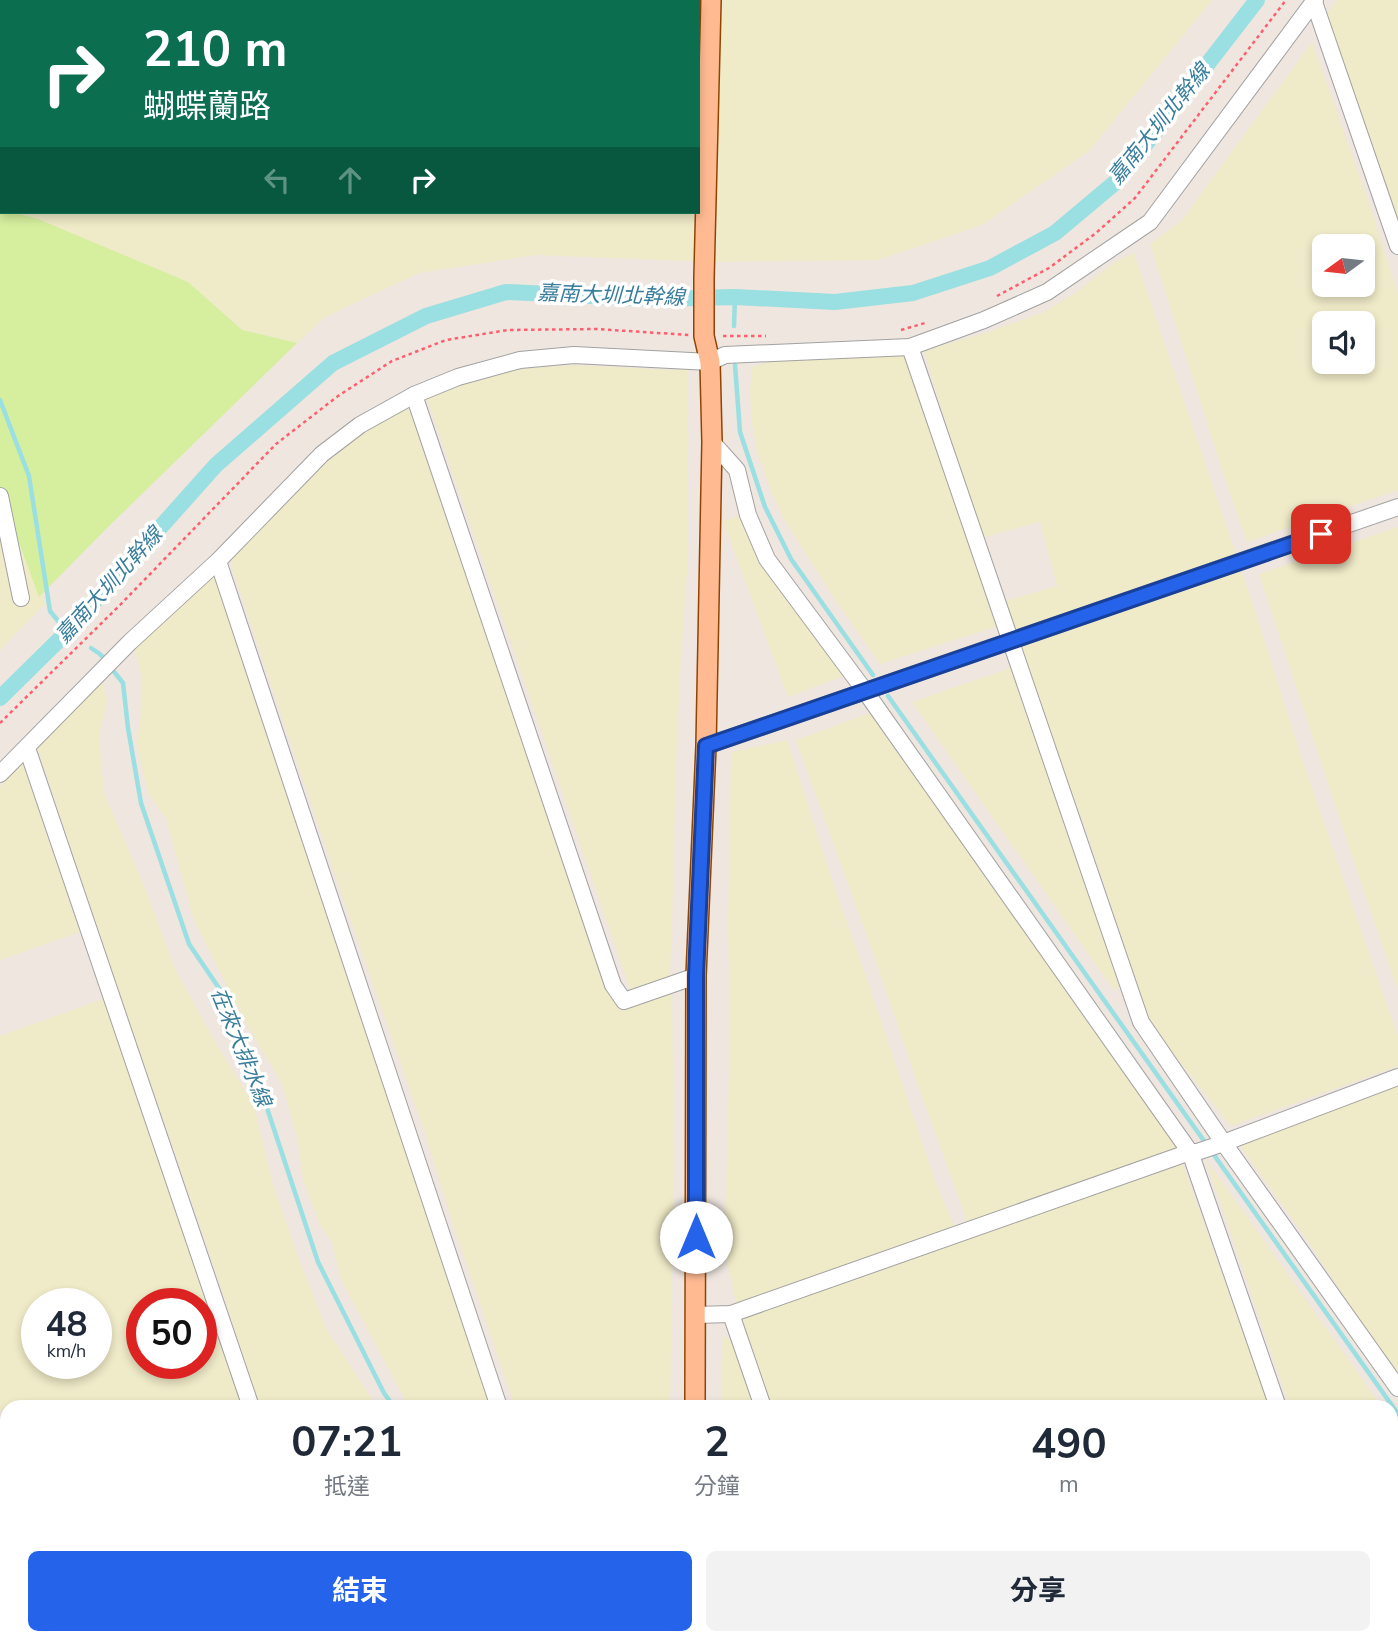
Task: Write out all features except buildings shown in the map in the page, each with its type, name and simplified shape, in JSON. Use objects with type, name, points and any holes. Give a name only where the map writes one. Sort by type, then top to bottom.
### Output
[{"type":"main road","points":[[695,1400],[696,976],[706,746],[712,442],[710,362],[704,336],[711,0]]},
{"type":"street","points":[[1314,1],[1398,246]]},
{"type":"street","points":[[0,774],[130,642],[218,561],[321,454],[360,425],[414,395],[458,377],[520,360],[573,355],[710,362],[725,355],[910,347],[984,320],[1047,292],[1150,222],[1314,1]]},
{"type":"street","points":[[910,347],[1141,1022],[1220,1143],[1398,1388]]},
{"type":"street","points":[[414,395],[613,985],[624,1001],[696,976]]},
{"type":"street","points":[[712,442],[737,470],[748,515],[767,559],[865,691],[1193,1152],[1276,1400]]},
{"type":"street","points":[[0,496],[21,597]]},
{"type":"street","points":[[706,746],[1398,507]]},
{"type":"street","points":[[218,561],[497,1400]]},
{"type":"street","points":[[27,748],[249,1400]]},
{"type":"street","points":[[695,1315],[731,1314],[1220,1143],[1398,1077]]},
{"type":"street","points":[[731,1314],[761,1400]]},
{"type":"shaded area","points":[[700,0],[1212,0],[1089,151],[982,225],[878,260],[710,262],[536,255],[419,273],[325,317],[297,343],[242,330],[188,282],[38,219],[19,214],[700,214]]},
{"type":"shaded area","points":[[1337,0],[1398,0],[1398,220],[1325,16]]},
{"type":"shaded area","points":[[1312,42],[1398,295],[1398,490],[1247,542],[1150,244],[1182,220]]},
{"type":"shaded area","points":[[1134,253],[1301,756],[1398,1037],[1398,1066],[1231,1126],[1151,1026],[1085,827],[1005,601],[1057,586],[1040,522],[981,538],[924,351],[1044,312],[1074,294],[1115,262]]},
{"type":"shaded area","points":[[906,351],[998,626],[880,664],[784,519],[771,491],[757,451],[752,423],[752,367],[778,360],[884,356]]},
{"type":"shaded area","points":[[573,365],[672,370],[687,365],[687,571],[675,787],[670,977],[630,989],[426,395],[461,383],[521,369]]},
{"type":"shaded area","points":[[406,408],[418,424],[482,622],[624,1007],[672,993],[674,1146],[670,1400],[513,1400],[424,1130],[233,570],[232,555],[324,464],[369,425]]},
{"type":"shaded area","points":[[0,455],[45,604],[0,650]]},
{"type":"shaded area","points":[[742,515],[776,584],[846,675],[788,697],[723,521]]},
{"type":"shaded area","points":[[1398,527],[1398,991],[1259,574]]},
{"type":"shaded area","points":[[214,572],[495,1400],[405,1400],[341,1279],[332,1242],[318,1221],[303,1179],[297,1136],[282,1084],[246,1023],[194,920],[166,819],[148,793],[136,742],[140,723],[142,678],[134,648]]},
{"type":"shaded area","points":[[1013,667],[1120,983],[1115,992],[912,702]]},
{"type":"shaded area","points":[[102,678],[107,701],[99,736],[104,793],[147,893],[175,969],[254,1106],[273,1185],[326,1328],[372,1400],[258,1400],[37,746]]},
{"type":"shaded area","points":[[873,712],[1182,1141],[1177,1149],[1267,1400],[767,1400],[740,1322],[725,1252],[730,1021],[728,927],[731,752],[787,740],[935,1181],[954,1226],[967,1221],[796,740]]},
{"type":"shaded area","points":[[23,764],[80,932],[0,960],[0,786]]},
{"type":"shaded area","points":[[103,999],[204,1288],[126,1288],[126,1379],[217,1379],[217,1328],[241,1400],[0,1400],[0,1036]]},
{"type":"shaded area","points":[[1398,1083],[1398,1374],[1237,1141]]},
{"type":"shaded area","points":[[1205,1158],[1377,1400],[1288,1400]]},
{"type":"shaded area","points":[[723,1336],[738,1342],[758,1400],[721,1400]]},
{"type":"green space","points":[[0,214],[19,214],[38,219],[188,282],[242,330],[297,343],[39,597],[0,491]]},
{"type":"waterway","name":"嘉南大圳北幹線","points":[[0,698],[67,632],[216,465],[333,363],[426,316],[506,292],[657,299],[735,297],[835,302],[913,293],[990,268],[1055,233],[1117,181],[1257,0]]},
{"type":"waterway","points":[[734,326],[735,297]]},
{"type":"waterway","points":[[735,365],[740,432],[765,507],[791,559],[873,675]]},
{"type":"waterway","name":"在來大排水線","points":[[0,400],[29,476],[50,611],[73,636]]},
{"type":"waterway","name":"在來大排水線","points":[[91,648],[106,661]]},
{"type":"waterway","name":"在來大排水線","points":[[111,668],[123,683],[141,803],[189,944],[223,994],[261,1090],[318,1262],[389,1400]]},
{"type":"waterway","points":[[888,696],[1388,1400]]},
{"type":"route","points":[[696,1237],[696,976],[706,746],[1321,534]]}]
